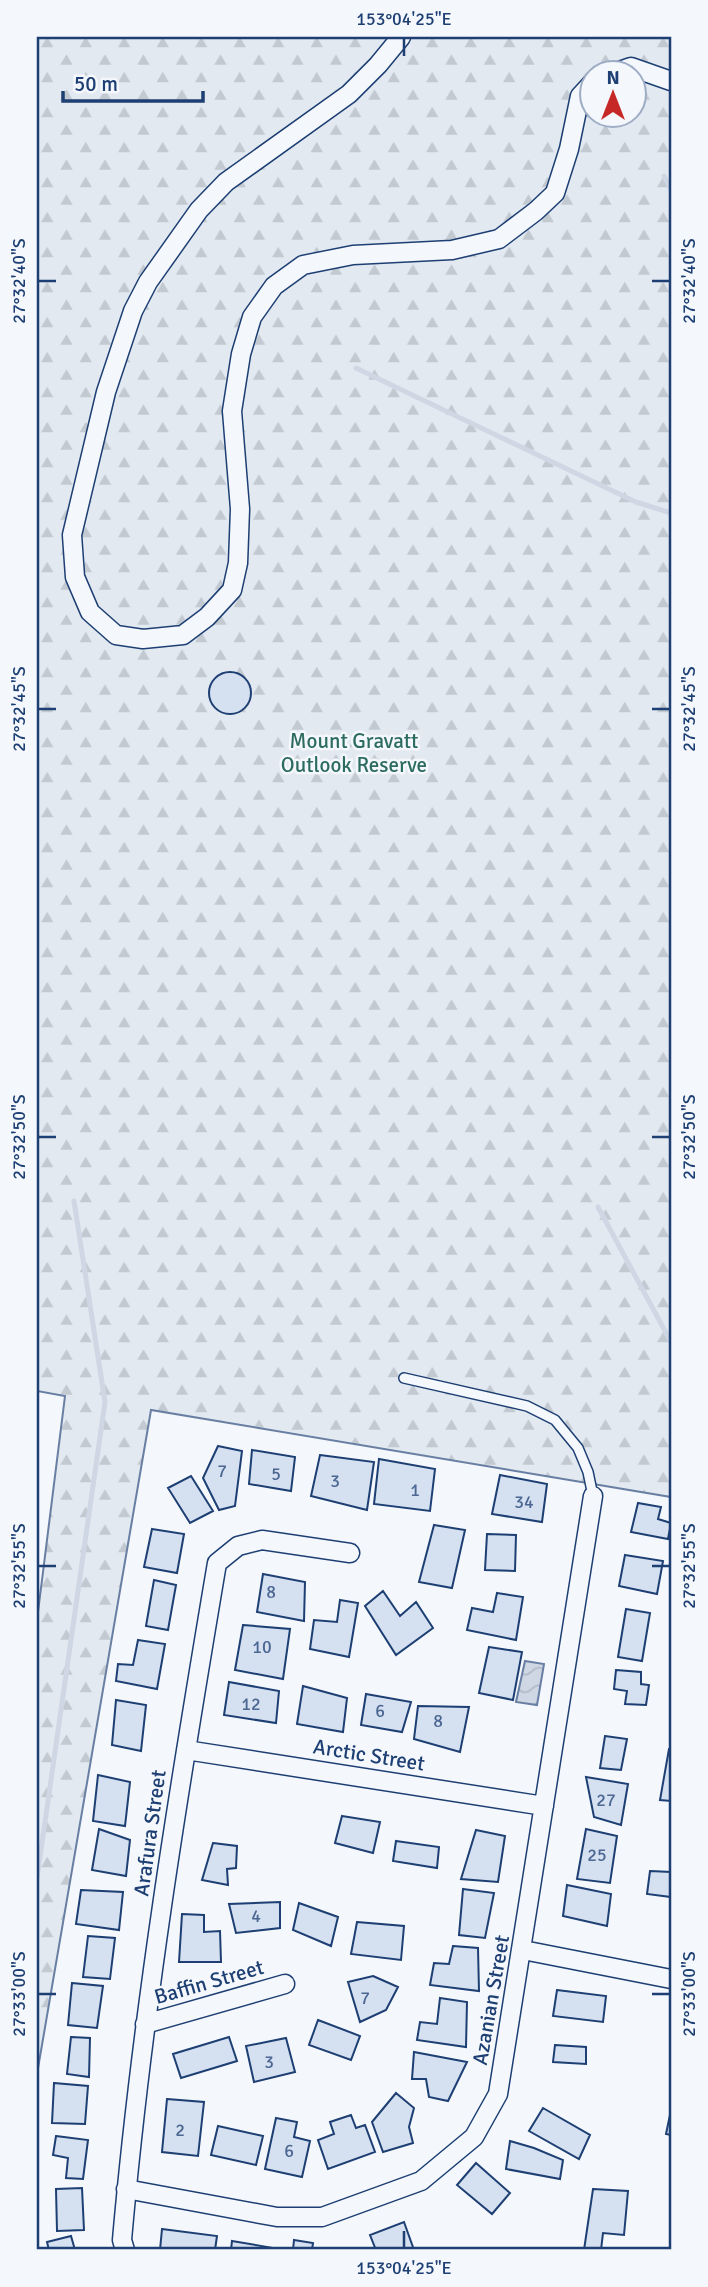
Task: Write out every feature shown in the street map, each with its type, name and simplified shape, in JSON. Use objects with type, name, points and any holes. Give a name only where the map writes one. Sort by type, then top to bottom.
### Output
[{"type":"street","points":[[401,37],[349,94],[226,182],[199,210],[148,282],[133,312],[106,392],[72,535],[75,577],[90,612],[116,635],[143,639],[183,635],[207,617],[232,590],[238,563],[240,509],[232,411],[241,354],[252,317],[274,286],[303,265],[352,255],[452,250],[499,239],[555,193],[569,149],[578,106]]},
{"type":"street","points":[[648,73],[671,80]]},
{"type":"street","name":"Azanian Street","points":[[126,2189],[277,2217],[322,2217],[421,2181],[474,2137],[498,2094],[593,1496]]},
{"type":"street","name":"Arafura Street","points":[[125,2250],[122,2240],[126,2189],[145,2024],[217,1563],[238,1546],[262,1540],[350,1553]]},
{"type":"street","name":"Arctic Street","points":[[186,1750],[544,1806]]},
{"type":"street","points":[[523,1950],[671,1979]]},
{"type":"street","name":"Baffin Street","points":[[145,2024],[285,1984]]},
{"type":"lane","points":[[404,1378],[527,1406],[555,1420],[578,1448],[593,1496]]},
{"type":"green space","name":"Mount Gravatt Outlook Reserve","points":[[37,37],[671,37],[671,1497],[151,1410],[37,2074],[37,1620],[65,1396],[37,1391]]},
{"type":"water","points":[[525,1661],[544,1664],[537,1705],[516,1702]]},
{"type":"building","points":[[230,672],[245,678],[251,693],[245,708],[230,714],[215,708],[209,693],[215,678]]},
{"type":"building","points":[[218,1446],[242,1451],[235,1506],[219,1510],[203,1478]]},
{"type":"building","points":[[252,1450],[295,1457],[291,1491],[249,1484]]},
{"type":"building","points":[[320,1455],[374,1462],[367,1510],[311,1496]]},
{"type":"building","points":[[379,1459],[435,1469],[430,1511],[374,1504]]},
{"type":"building","points":[[500,1475],[547,1484],[542,1522],[492,1514]]},
{"type":"building","points":[[191,1476],[213,1511],[190,1523],[168,1488]]},
{"type":"building","points":[[638,1503],[661,1507],[658,1519],[671,1523],[668,1539],[631,1532]]},
{"type":"building","points":[[434,1525],[465,1530],[452,1588],[419,1582]]},
{"type":"building","points":[[152,1529],[184,1534],[177,1573],[144,1567]]},
{"type":"building","points":[[487,1534],[516,1535],[515,1571],[485,1570]]},
{"type":"building","points":[[625,1555],[663,1561],[657,1594],[619,1586]]},
{"type":"building","points":[[263,1574],[305,1582],[304,1621],[257,1612]]},
{"type":"building","points":[[154,1580],[176,1585],[168,1630],[146,1626]]},
{"type":"building","points":[[383,1591],[400,1616],[416,1602],[433,1628],[396,1655],[365,1606]]},
{"type":"building","points":[[497,1593],[523,1597],[516,1640],[467,1630],[472,1608],[493,1612]]},
{"type":"building","points":[[340,1600],[358,1603],[349,1657],[310,1649],[314,1620],[337,1622]]},
{"type":"building","points":[[626,1609],[650,1613],[642,1661],[618,1657]]},
{"type":"building","points":[[243,1625],[290,1629],[283,1679],[235,1670]]},
{"type":"building","points":[[138,1640],[165,1644],[157,1689],[116,1681],[118,1664],[133,1665]]},
{"type":"building","points":[[489,1647],[522,1652],[513,1700],[479,1693]]},
{"type":"building","points":[[616,1670],[641,1672],[641,1684],[649,1685],[646,1705],[625,1704],[627,1691],[614,1689]]},
{"type":"building","points":[[229,1682],[279,1691],[276,1723],[224,1715]]},
{"type":"building","points":[[303,1686],[347,1698],[343,1732],[297,1724]]},
{"type":"building","points":[[366,1694],[411,1702],[402,1732],[361,1725]]},
{"type":"building","points":[[116,1700],[146,1705],[141,1751],[112,1745]]},
{"type":"building","points":[[418,1706],[469,1707],[460,1752],[414,1739]]},
{"type":"building","points":[[605,1736],[627,1739],[621,1770],[600,1768]]},
{"type":"building","points":[[671,1749],[671,1801],[660,1800]]},
{"type":"building","points":[[98,1775],[130,1782],[125,1826],[93,1821]]},
{"type":"building","points":[[586,1777],[628,1784],[621,1825],[594,1817]]},
{"type":"building","points":[[342,1816],[380,1822],[373,1853],[335,1843]]},
{"type":"building","points":[[99,1829],[130,1840],[126,1876],[92,1870]]},
{"type":"building","points":[[586,1829],[617,1836],[610,1883],[577,1879]]},
{"type":"building","points":[[476,1830],[505,1836],[498,1882],[461,1879]]},
{"type":"building","points":[[396,1841],[439,1847],[437,1868],[393,1861]]},
{"type":"building","points":[[213,1843],[237,1846],[236,1868],[227,1869],[228,1885],[202,1880]]},
{"type":"building","points":[[650,1871],[671,1872],[671,1897],[647,1894]]},
{"type":"building","points":[[567,1885],[611,1894],[607,1926],[563,1916]]},
{"type":"building","points":[[463,1889],[494,1893],[485,1938],[459,1935]]},
{"type":"building","points":[[81,1890],[123,1892],[119,1930],[76,1924]]},
{"type":"building","points":[[280,1902],[280,1928],[236,1933],[229,1904]]},
{"type":"building","points":[[299,1903],[338,1917],[331,1946],[293,1930]]},
{"type":"building","points":[[182,1914],[204,1915],[204,1932],[220,1931],[221,1962],[179,1962]]},
{"type":"building","points":[[357,1922],[404,1926],[401,1960],[351,1954]]},
{"type":"building","points":[[88,1936],[115,1938],[110,1979],[83,1977]]},
{"type":"building","points":[[453,1946],[478,1948],[479,1991],[430,1985],[434,1963],[449,1964]]},
{"type":"building","points":[[373,1976],[398,1987],[386,2010],[360,2022],[348,1982]]},
{"type":"building","points":[[72,1983],[103,1986],[97,2028],[68,2025]]},
{"type":"building","points":[[557,1990],[606,1996],[603,2022],[553,2016]]},
{"type":"building","points":[[440,1998],[467,2002],[466,2047],[417,2040],[420,2022],[437,2024]]},
{"type":"building","points":[[318,2020],[360,2036],[351,2060],[309,2045]]},
{"type":"building","points":[[71,2037],[90,2038],[89,2077],[67,2074]]},
{"type":"building","points":[[229,2037],[237,2061],[181,2078],[173,2054]]},
{"type":"building","points":[[286,2038],[295,2072],[254,2082],[246,2046]]},
{"type":"building","points":[[555,2045],[586,2047],[586,2064],[553,2062]]},
{"type":"building","points":[[414,2052],[467,2062],[448,2101],[429,2097],[426,2079],[412,2079]]},
{"type":"building","points":[[54,2083],[88,2086],[85,2124],[52,2123]]},
{"type":"building","points":[[396,2093],[414,2108],[409,2127],[413,2143],[383,2152],[372,2122]]},
{"type":"building","points":[[167,2099],[204,2102],[198,2156],[162,2152]]},
{"type":"building","points":[[543,2108],[590,2135],[579,2159],[529,2131]]},
{"type":"building","points":[[671,2110],[671,2135],[666,2134]]},
{"type":"building","points":[[351,2115],[356,2128],[365,2125],[375,2152],[328,2169],[318,2140],[334,2134],[330,2122]]},
{"type":"building","points":[[276,2118],[297,2122],[294,2137],[310,2141],[302,2177],[265,2169]]},
{"type":"building","points":[[218,2126],[263,2136],[256,2165],[211,2155]]},
{"type":"building","points":[[56,2136],[88,2140],[83,2179],[66,2178],[68,2158],[53,2155]]},
{"type":"building","points":[[510,2141],[563,2160],[560,2179],[506,2169]]},
{"type":"building","points":[[476,2163],[510,2193],[492,2214],[457,2185]]},
{"type":"building","points":[[82,2188],[84,2230],[57,2231],[56,2189]]},
{"type":"building","points":[[593,2189],[628,2191],[624,2235],[603,2233],[601,2250],[584,2250]]},
{"type":"building","points":[[404,2222],[414,2250],[376,2250],[370,2235]]},
{"type":"building","points":[[162,2229],[217,2236],[215,2250],[160,2250]]},
{"type":"building","points":[[71,2236],[75,2250],[49,2250],[47,2242]]},
{"type":"building","points":[[294,2240],[313,2243],[312,2250],[293,2250]]},
{"type":"building","points":[[232,2241],[279,2249],[279,2250],[231,2250]]},
{"type":"waterway","points":[[664,176],[671,190]]},
{"type":"waterway","points":[[356,368],[636,502],[671,513]]},
{"type":"waterway","points":[[37,1878],[105,1402],[74,1201]]},
{"type":"waterway","points":[[598,1207],[671,1342]]}]
